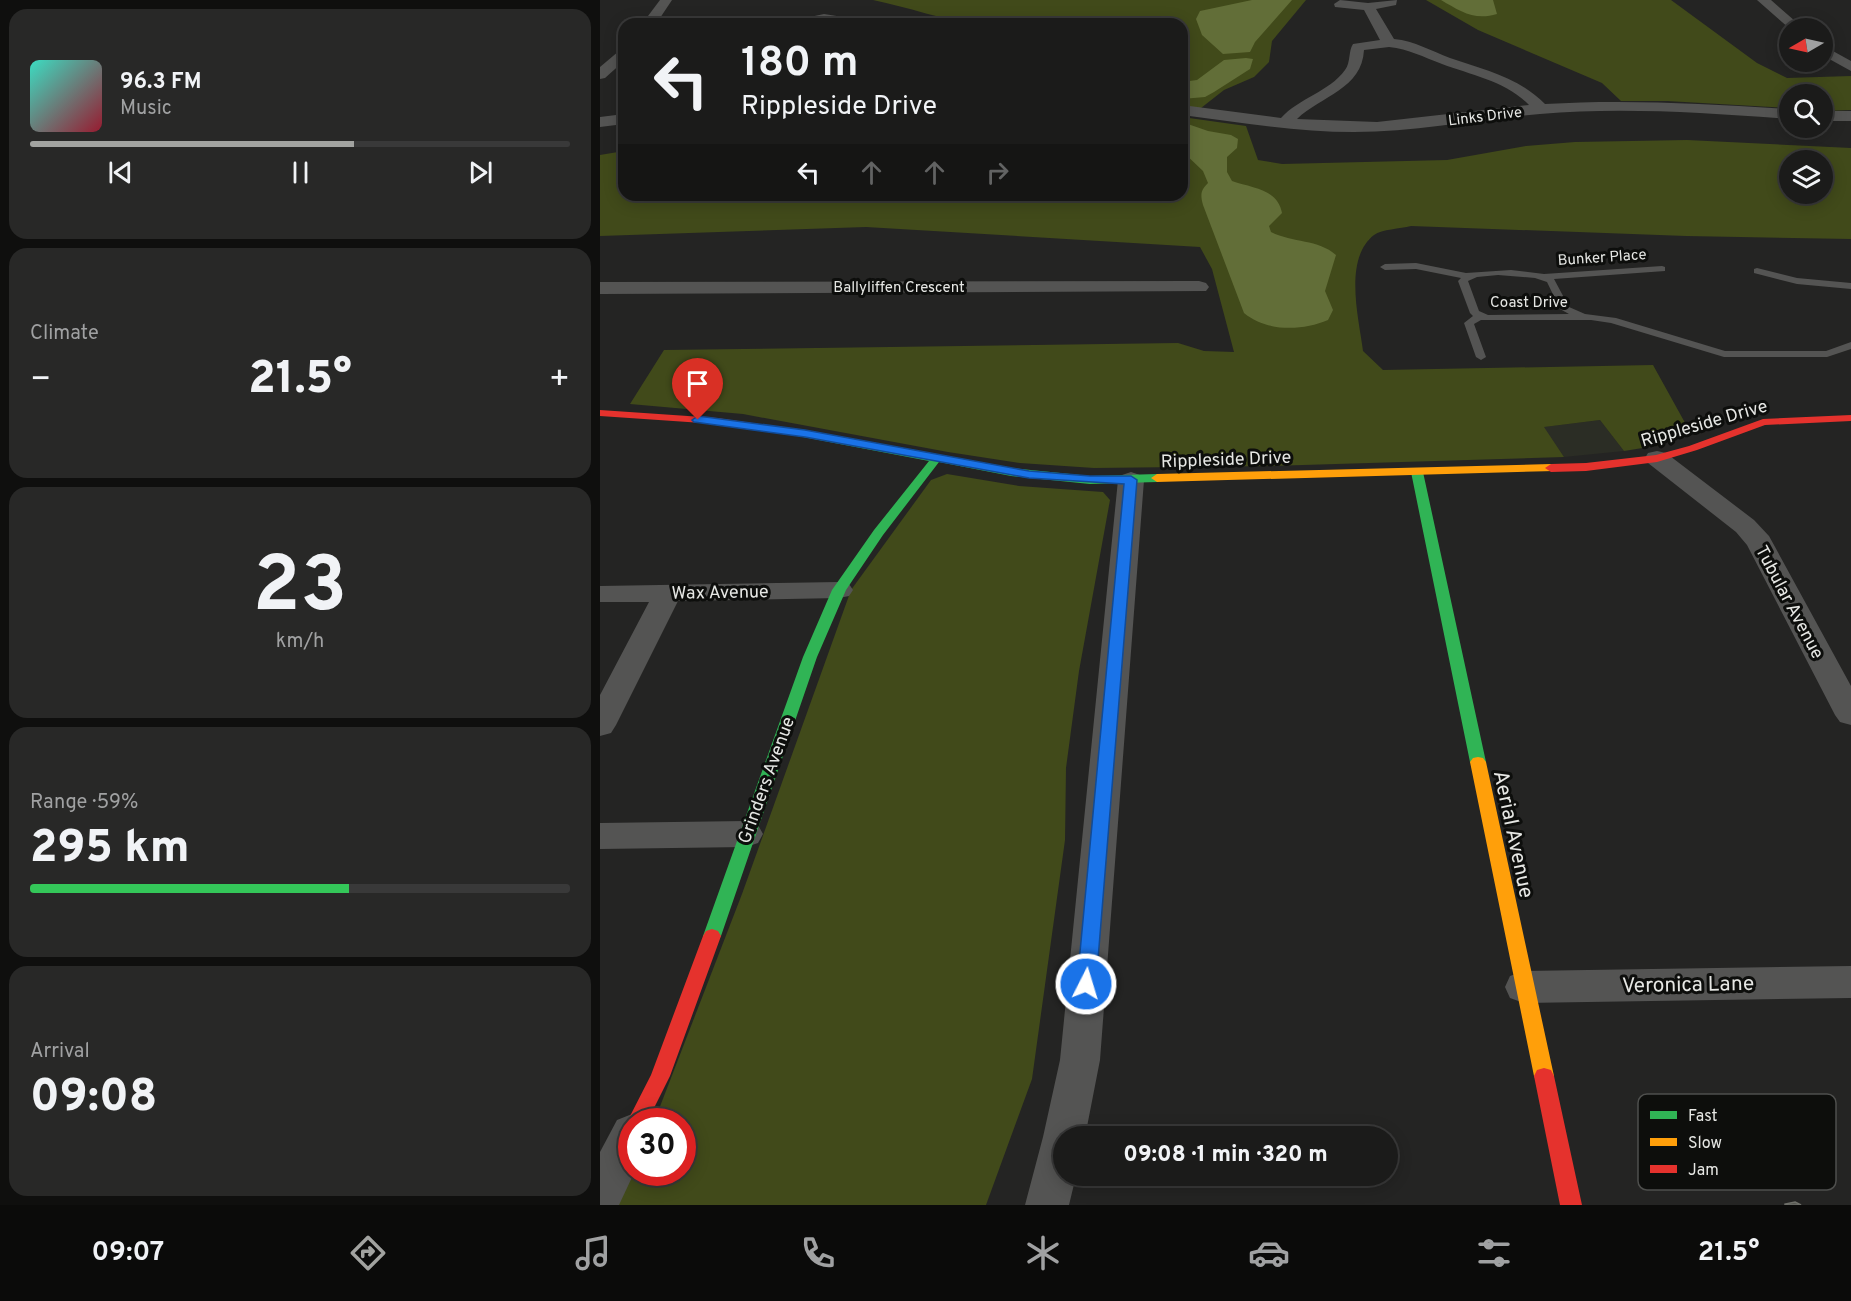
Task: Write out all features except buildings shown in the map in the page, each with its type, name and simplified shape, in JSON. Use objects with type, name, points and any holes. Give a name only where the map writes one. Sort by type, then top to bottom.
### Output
[{"type":"street","points":[[653,18],[666,0]]},
{"type":"street","points":[[1763,0],[1784,18]]},
{"type":"street","points":[[1340,4],[1368,7],[1392,2]]},
{"type":"street","points":[[1368,7],[1389,44]]},
{"type":"street","points":[[1285,123],[1297,110],[1349,75],[1356,64],[1358,47],[1389,44],[1417,46],[1443,60],[1508,83],[1526,93],[1541,109]]},
{"type":"street","points":[[1833,55],[1851,67]]},
{"type":"street","points":[[600,75],[618,59]]},
{"type":"street","name":"Links Drive","points":[[1188,111],[1285,123],[1352,127],[1390,126],[1541,109],[1666,106],[1779,113]]},
{"type":"street","points":[[1833,116],[1851,116]]},
{"type":"street","points":[[600,122],[618,120]]},
{"type":"street","name":"Ballyliffen Crescent","points":[[600,288],[1199,287]]},
{"type":"street","name":"Rippleside Drive","points":[[600,413],[728,423],[805,434],[1048,477],[1131,480],[1586,467],[1657,458],[1693,448],[1763,422],[1851,418]]},
{"type":"street","name":"Tubular Avenue","points":[[1657,458],[1745,526],[1759,542],[1851,714]]},
{"type":"street","name":"Grinders Avenue","points":[[644,1108],[660,1076],[701,967],[810,657],[839,590],[878,533],[936,459]]},
{"type":"street","name":"Aerial Avenue","points":[[1417,472],[1571,1205]]},
{"type":"street","points":[[1066,1126],[1080,1060],[1131,480]]},
{"type":"street","name":"Wax Avenue","points":[[600,594],[839,590]]},
{"type":"street","points":[[600,725],[668,593]]},
{"type":"street","points":[[600,836],[746,834]]},
{"type":"street","name":"Veronica Lane","points":[[1524,987],[1851,982]]},
{"type":"street","points":[[600,1197],[618,1161]]},
{"type":"street","points":[[1047,1205],[1053,1181]]},
{"type":"lane","points":[[1384,267],[1416,266],[1467,276]]},
{"type":"lane","name":"Bunker Place","points":[[1545,277],[1622,273],[1634,269],[1662,268]]},
{"type":"lane","points":[[1757,271],[1797,281],[1851,286]]},
{"type":"lane","name":"Coast Drive","points":[[1583,317],[1565,309],[1554,285],[1545,277],[1526,273],[1467,276],[1463,281],[1473,309],[1480,316],[1495,320],[1583,317],[1626,322],[1702,349],[1724,354],[1814,355],[1836,352],[1851,345]]},
{"type":"lane","points":[[1480,316],[1469,323],[1481,357]]},
{"type":"shaded area","points":[[873,0],[1306,0],[1272,41],[1269,62],[1254,77],[1224,90],[1201,108],[1188,108],[1188,18],[943,18]]},
{"type":"shaded area","points":[[1252,0],[1292,0],[1255,42],[1250,52],[1223,54],[1202,35],[1196,19],[1200,11]]},
{"type":"shaded area","points":[[1426,0],[1671,0],[1757,63],[1787,78],[1851,76],[1851,110],[1833,111],[1833,84],[1779,84],[1779,107],[1667,101],[1621,101],[1602,83],[1478,30]]},
{"type":"shaded area","points":[[1441,0],[1493,0],[1497,14],[1474,16]]},
{"type":"shaded area","points":[[1253,59],[1250,69],[1214,92],[1205,97],[1188,98],[1188,81],[1197,80],[1224,60]]},
{"type":"shaded area","points":[[1188,118],[1246,126],[1258,160],[1282,164],[1447,160],[1526,146],[1575,142],[1687,140],[1851,148],[1851,239],[1686,236],[1411,226],[1386,230],[1374,235],[1364,246],[1359,259],[1355,290],[1363,351],[1383,370],[1653,365],[1689,430],[1661,445],[1624,451],[1600,420],[1544,427],[1564,457],[1268,466],[1094,468],[1020,463],[948,452],[743,414],[630,404],[664,350],[1178,343],[1204,351],[1234,352],[1212,269],[1200,247],[866,227],[600,236],[600,155],[618,152],[618,201],[1188,201]]},
{"type":"shaded area","points":[[1188,124],[1231,135],[1238,139],[1237,148],[1227,157],[1227,172],[1232,181],[1270,194],[1280,205],[1282,213],[1269,226],[1271,232],[1321,246],[1336,255],[1325,291],[1333,310],[1328,320],[1318,324],[1285,328],[1263,324],[1244,313],[1203,205],[1202,192],[1208,183],[1203,171],[1188,157]]},
{"type":"shaded area","points":[[1600,420],[1624,451],[1564,457],[1543,427]]},
{"type":"shaded area","points":[[947,474],[1019,486],[1103,492],[1110,500],[1079,671],[1066,768],[1065,840],[1032,1079],[986,1205],[614,1205],[625,1186],[696,1186],[696,1108],[659,1108],[742,894],[851,590],[931,480]]},
{"type":"traffic: fast","points":[[786,431],[1011,472],[1090,480],[1157,478]]},
{"type":"traffic: fast","points":[[712,936],[810,657],[839,590],[878,533],[936,459]]},
{"type":"traffic: fast","points":[[1417,472],[1478,762]]},
{"type":"traffic: slow","points":[[1157,478],[1551,468]]},
{"type":"traffic: slow","points":[[1478,762],[1544,1076]]},
{"type":"traffic: jam","points":[[600,413],[717,421],[786,431]]},
{"type":"traffic: jam","points":[[1551,468],[1586,467],[1657,458],[1693,448],[1763,422],[1851,418]]},
{"type":"traffic: jam","points":[[644,1108],[660,1076],[712,936]]},
{"type":"traffic: jam","points":[[1544,1076],[1571,1205]]},
{"type":"route","points":[[698,420],[805,434],[1029,475],[1090,480],[1131,480],[1086,984]]}]
